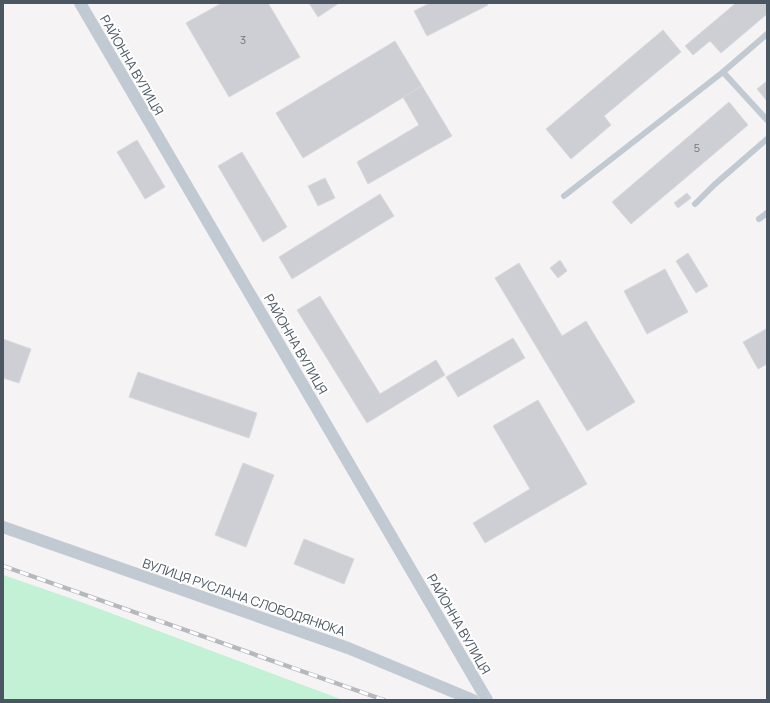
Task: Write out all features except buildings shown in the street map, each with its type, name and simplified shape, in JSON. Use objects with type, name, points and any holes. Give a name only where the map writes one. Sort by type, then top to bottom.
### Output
[{"type":"street","name":"РАЙОННА ВУЛИЦЯ","points":[[80,3],[487,700]]},
{"type":"street","name":"ВУЛИЦЯ РУСЛАНА СЛОБОДЯНЮКА","points":[[3,527],[348,648],[473,700]]},
{"type":"lane","points":[[564,196],[723,72],[767,34]]},
{"type":"lane","points":[[723,72],[767,120]]},
{"type":"lane","points":[[695,204],[714,185],[767,139]]},
{"type":"lane","points":[[759,219],[767,213]]},
{"type":"green space","points":[[3,575],[73,599],[343,700],[3,700]]},
{"type":"railway","points":[[3,566],[384,700]]}]
